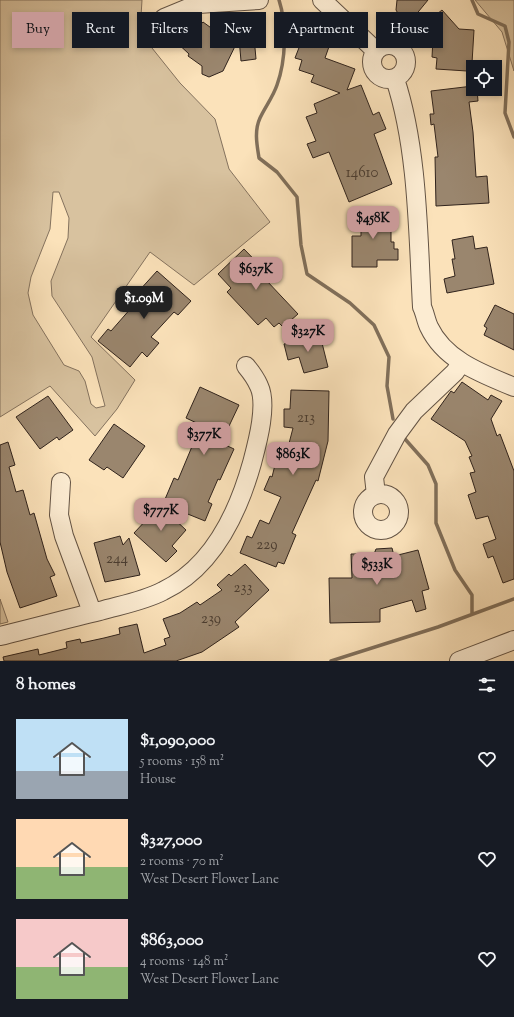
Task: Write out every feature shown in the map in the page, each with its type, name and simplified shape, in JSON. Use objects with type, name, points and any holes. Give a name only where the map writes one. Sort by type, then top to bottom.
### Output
[{"type":"street","points":[[179,12],[198,4],[259,0]]},
{"type":"street","points":[[322,0],[376,51]]},
{"type":"street","points":[[389,45],[399,49],[405,57],[405,68],[403,72],[395,79],[384,79],[374,72],[372,61],[376,51],[382,46],[389,45]]},
{"type":"street","points":[[395,79],[404,115],[414,172],[422,307],[429,328],[440,344],[461,363],[514,388]]},
{"type":"street","points":[[376,495],[374,477],[397,434],[414,411],[454,372],[461,363]]},
{"type":"street","points":[[0,636],[128,603],[163,591],[187,576],[210,552],[228,527],[246,483],[261,432],[262,409],[260,388],[246,366]]},
{"type":"street","points":[[61,482],[59,515],[64,536],[92,612]]},
{"type":"street","points":[[459,661],[514,640]]},
{"type":"shaded area","points":[[0,0],[142,0],[141,12],[137,12],[137,48],[152,48],[180,83],[215,119],[229,169],[270,222],[194,285],[150,252],[91,337],[135,380],[117,409],[95,436],[50,386],[0,417]],"holes":[[[53,192],[59,192],[69,218],[68,238],[51,281],[52,296],[92,357],[105,406],[96,408],[91,404],[85,381],[79,371],[64,365],[33,315],[28,293],[31,277],[50,229]]]},
{"type":"shaded area","points":[[475,0],[514,0],[514,71],[502,32]]},
{"type":"shaded area","points":[[0,599],[8,622],[0,624]]},
{"type":"building","points":[[397,0],[428,0],[418,12],[397,12]]},
{"type":"building","points":[[442,10],[459,29],[474,30],[472,60],[466,60],[466,71],[436,69],[437,58],[432,57],[432,48],[443,48],[443,12],[440,12]]},
{"type":"building","points":[[203,22],[210,27],[210,48],[234,48],[223,71],[209,77],[202,74],[202,66],[188,56],[189,54],[183,48],[202,48]]},
{"type":"building","points":[[240,48],[255,48],[256,59],[241,61]]},
{"type":"building","points":[[299,48],[329,48],[325,58],[355,69],[347,90],[361,85],[373,115],[379,112],[386,129],[374,134],[392,184],[349,202],[329,152],[313,158],[307,144],[316,141],[306,117],[317,113],[314,104],[340,93],[311,82],[314,75],[299,70],[302,60],[295,58]]},
{"type":"building","points":[[466,87],[466,96],[478,96],[478,101],[469,102],[476,177],[487,176],[489,203],[436,206],[435,157],[438,157],[434,124],[431,125],[430,114],[434,114],[431,91]]},
{"type":"building","points":[[361,207],[383,207],[383,218],[391,218],[391,242],[394,242],[394,249],[398,249],[398,260],[377,260],[377,267],[352,267],[352,236],[361,236]]},
{"type":"building","points":[[473,236],[475,249],[487,247],[494,284],[447,293],[444,279],[455,276],[452,259],[455,259],[452,240]]},
{"type":"building","points":[[244,249],[270,276],[266,280],[298,314],[283,327],[279,323],[274,327],[266,318],[258,325],[227,292],[231,288],[218,274]]},
{"type":"building","points":[[157,271],[191,301],[178,315],[174,312],[151,337],[159,343],[147,357],[142,352],[130,367],[98,341],[108,329],[111,331],[132,307],[128,303]]},
{"type":"building","points":[[495,305],[514,314],[514,350],[484,335],[487,328],[484,326]]},
{"type":"building","points":[[320,335],[328,367],[304,373],[299,357],[288,360],[284,344]]},
{"type":"building","points":[[462,382],[488,400],[491,395],[502,401],[491,419],[497,436],[500,434],[514,471],[514,579],[503,583],[493,556],[488,558],[483,544],[496,539],[488,516],[476,519],[468,495],[476,492],[470,473],[475,472],[469,457],[472,456],[465,441],[431,419],[451,391],[454,393]]},
{"type":"building","points":[[200,387],[239,405],[221,443],[234,449],[208,502],[212,504],[205,521],[163,504],[174,478],[178,480],[201,425],[186,418]]},
{"type":"building","points":[[291,390],[329,391],[328,441],[318,481],[316,480],[292,533],[296,535],[284,564],[278,562],[276,567],[240,553],[247,536],[252,538],[260,520],[269,524],[281,497],[264,490],[270,476],[272,477],[278,453],[286,455],[293,428],[284,427],[284,409],[290,409]]},
{"type":"building","points":[[48,396],[73,430],[59,440],[57,437],[40,449],[16,417]]},
{"type":"building","points":[[114,424],[145,446],[123,478],[107,467],[104,470],[89,460]]},
{"type":"building","points":[[8,442],[15,465],[9,467],[16,492],[23,490],[30,515],[34,513],[47,559],[55,575],[50,577],[57,596],[20,608],[7,572],[0,542],[0,445]]},
{"type":"building","points":[[157,503],[186,530],[172,546],[177,551],[166,562],[134,533],[149,517],[146,515]]},
{"type":"building","points":[[120,536],[123,545],[129,538],[140,575],[105,582],[94,543]]},
{"type":"building","points":[[392,548],[394,556],[418,550],[429,589],[422,591],[426,609],[416,612],[412,600],[380,609],[380,622],[330,623],[329,578],[352,578],[351,554],[374,554],[376,549]]},
{"type":"building","points":[[245,564],[269,590],[235,622],[239,627],[202,652],[176,661],[4,661],[3,657],[38,649],[39,655],[67,648],[66,642],[80,639],[81,643],[120,634],[119,628],[137,624],[144,653],[166,645],[164,639],[170,637],[163,619],[180,613],[197,602],[200,605],[222,590],[217,585],[229,574],[231,576]]},
{"type":"waterway","points":[[279,0],[283,20],[284,54],[277,85],[258,123],[256,138],[259,158],[277,172],[297,197],[301,245],[307,274],[350,303],[374,325],[389,357],[387,386],[393,419]]},
{"type":"waterway","points":[[472,0],[478,14],[505,26],[509,42],[505,113],[514,137]]},
{"type":"waterway","points":[[405,439],[428,465],[436,484],[436,523],[455,570],[472,595],[472,614]]},
{"type":"waterway","points":[[331,661],[438,627],[514,599]]}]
